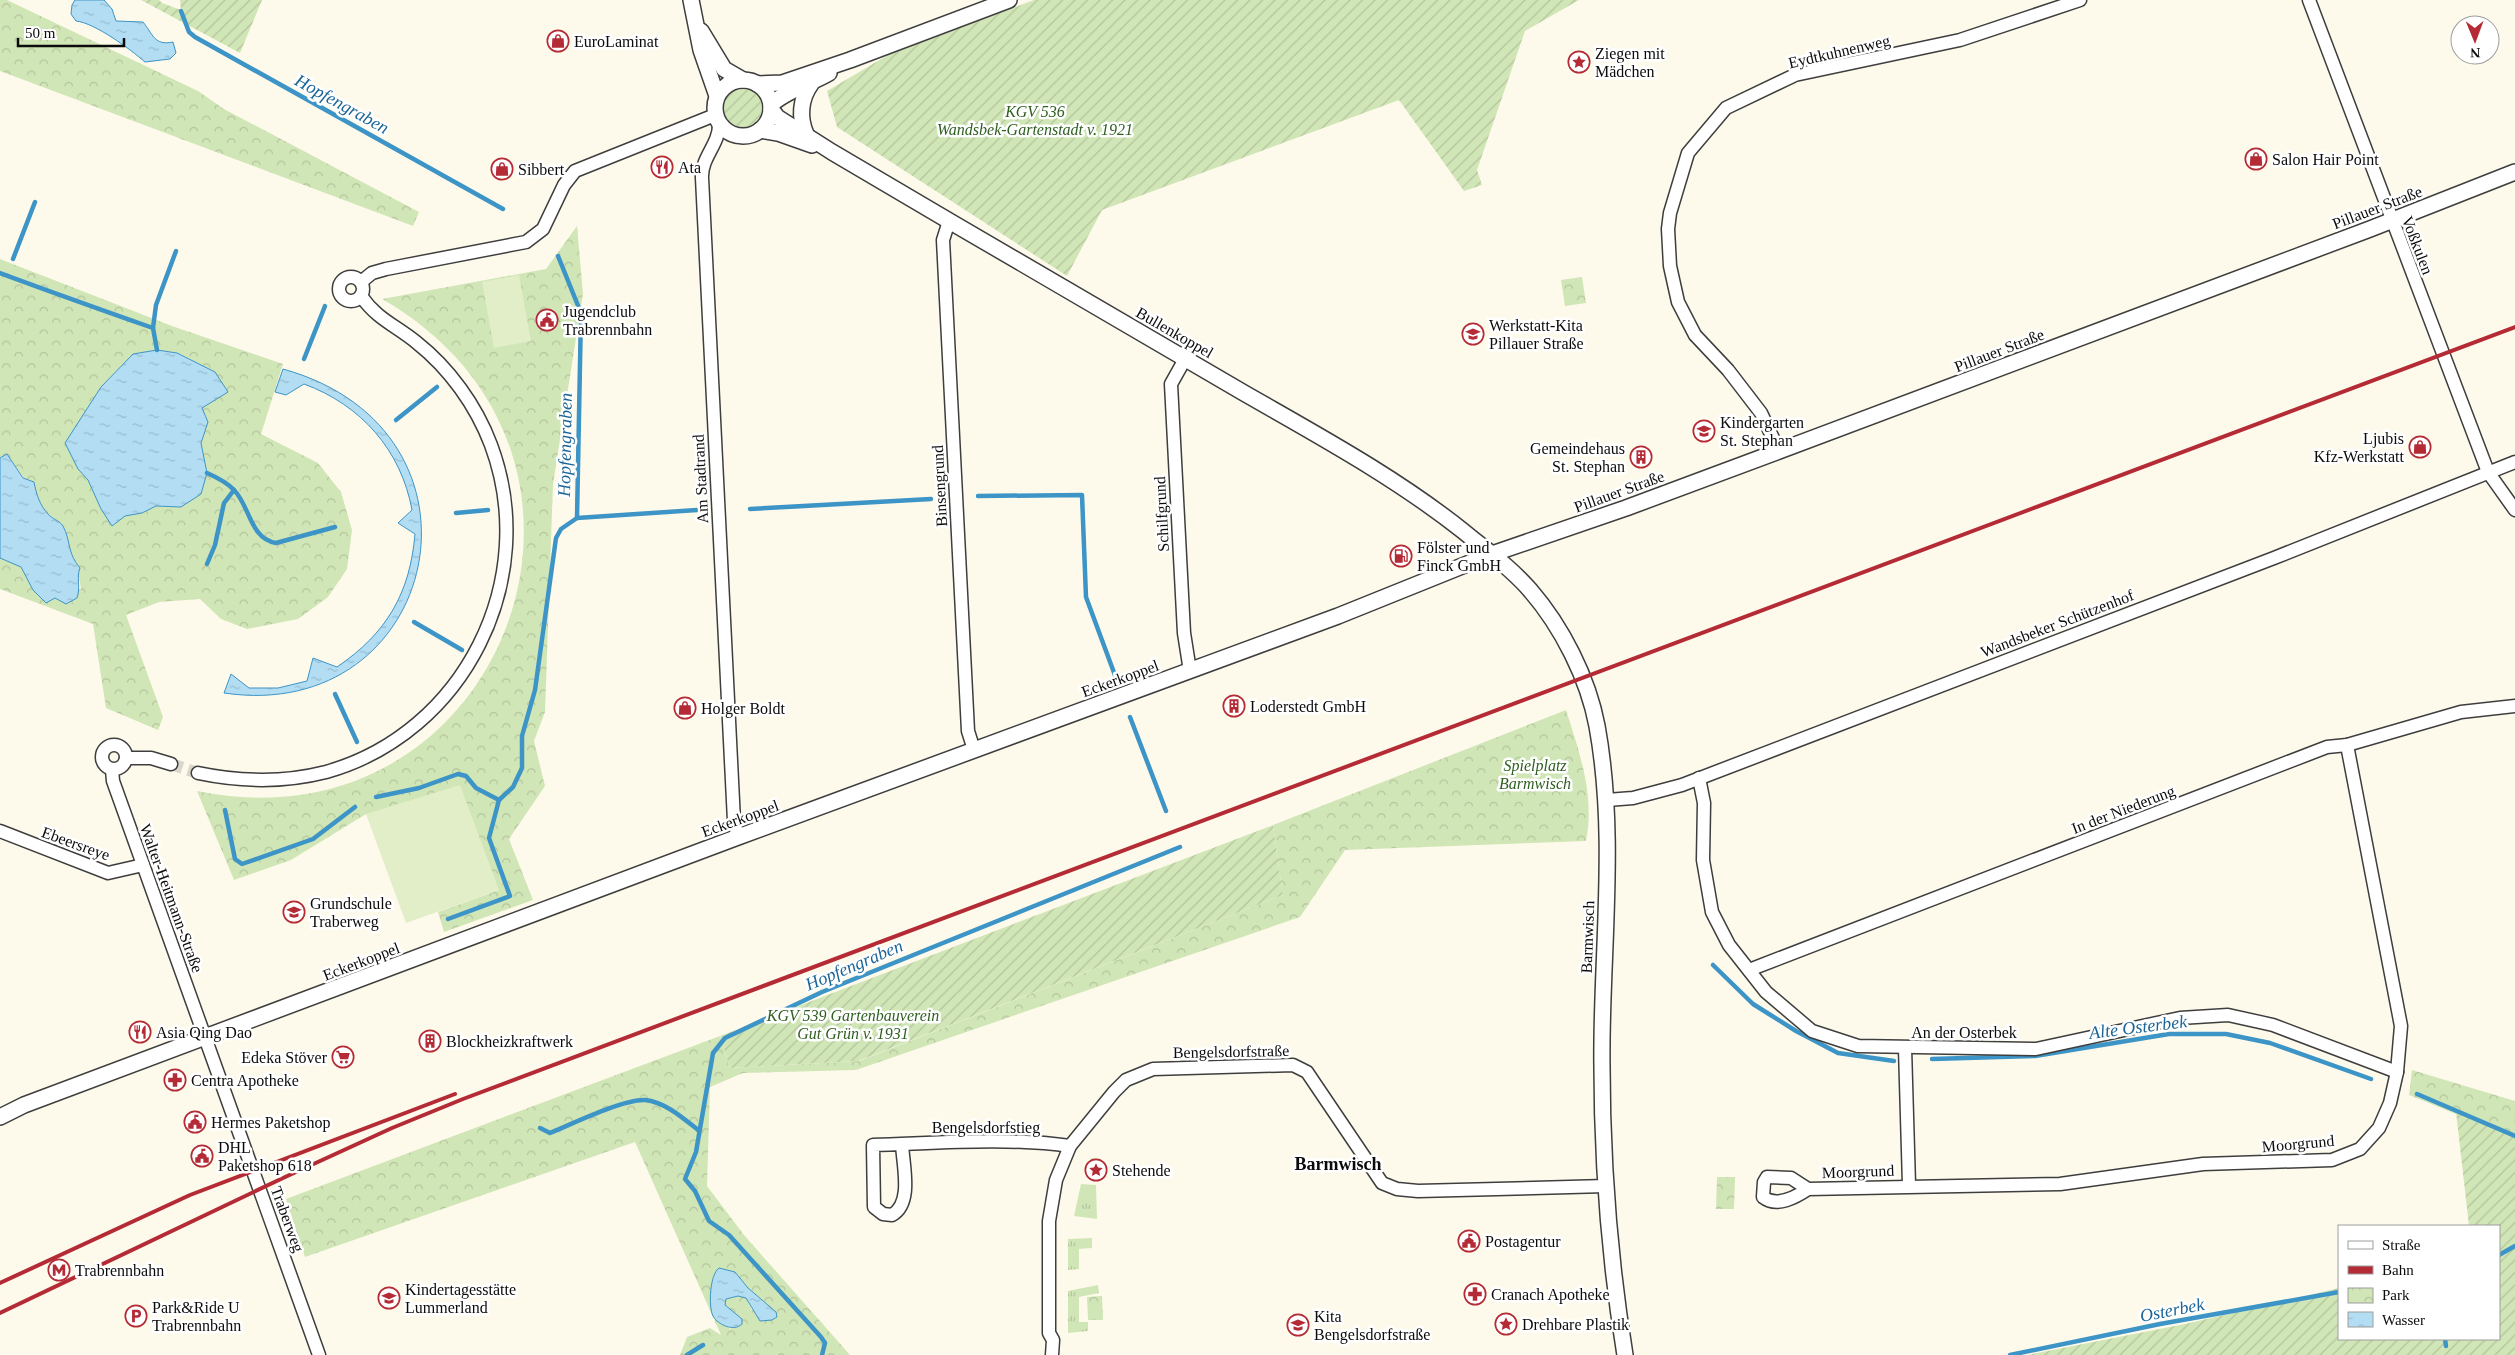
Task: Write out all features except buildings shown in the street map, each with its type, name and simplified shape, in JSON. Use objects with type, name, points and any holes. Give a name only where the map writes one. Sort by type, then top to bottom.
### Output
[{"type":"street","points":[[691,0],[701,50],[717,96],[717,119],[724,130],[738,136],[750,136],[760,130],[768,121],[771,107],[766,93],[750,82],[724,69],[697,25]]},
{"type":"street","points":[[717,96],[729,84],[782,82],[850,60],[1009,0]]},
{"type":"street","name":"Eydtkuhnenweg","points":[[1779,451],[1761,413],[1728,370],[1695,335],[1678,302],[1670,266],[1668,229],[1670,213],[1688,153],[1726,108],[1795,75],[1960,40],[2080,0]]},
{"type":"street","name":"Voßkulen","points":[[2309,0],[2391,221],[2488,472],[2515,510]]},
{"type":"street","points":[[771,107],[781,97],[812,84],[850,60]]},
{"type":"street","points":[[806,134],[802,123],[801,111],[804,96],[812,84]]},
{"type":"street","name":"Bullenkoppel","points":[[771,107],[777,116],[832,152],[1341,449],[1425,501],[1492,554]]},
{"type":"street","points":[[361,282],[372,273],[386,269],[526,242],[543,229],[564,185],[575,171],[717,119]]},
{"type":"street","name":"Am Stadtrand","points":[[717,119],[718,136],[702,167],[702,178],[734,821],[738,837]]},
{"type":"street","name":"Bullenkoppel","points":[[760,130],[832,152]]},
{"type":"street","name":"Pillauer Straße","points":[[1492,554],[1626,508],[1779,451],[2391,221],[2515,172]]},
{"type":"street","name":"Binsengrund","points":[[949,221],[943,240],[968,731],[974,750]]},
{"type":"street","points":[[347,278],[355,278],[361,282],[363,289],[361,296],[355,301],[348,301],[341,297],[339,290],[341,282],[347,278]]},
{"type":"street","points":[[198,773],[223,778],[275,780],[325,772],[372,753],[415,726],[452,690],[467,669],[491,621],[501,587],[507,544],[504,492],[490,444],[471,406],[452,378],[416,342],[379,318],[361,296]]},
{"type":"street","name":"Schilfgrund","points":[[1185,358],[1170,384],[1184,633],[1190,671]]},
{"type":"street","name":"Wandsbeker Schützenhof","points":[[1607,800],[1633,798],[1700,778],[2274,558],[2515,462]]},
{"type":"street","name":"Eckerkoppel","points":[[0,1117],[24,1105],[738,837],[1338,616],[1492,554]]},
{"type":"street","name":"Barmwisch","points":[[1492,554],[1532,592],[1553,622],[1574,659],[1587,688],[1596,722],[1607,800],[1602,1073],[1606,1186],[1613,1282],[1625,1355]]},
{"type":"street","name":"In der Niederung","points":[[1749,970],[2328,747],[2347,745],[2461,712],[2515,706]]},
{"type":"street","name":"Moorgrund","points":[[1808,1188],[2060,1184],[2203,1164],[2332,1160],[2360,1149],[2379,1128],[2390,1103],[2397,1072],[2401,1026],[2347,745]]},
{"type":"street","points":[[107,747],[120,747],[124,751],[126,758],[121,768],[112,770],[102,761],[102,754],[107,747]]},
{"type":"street","points":[[126,758],[151,758],[171,764]]},
{"type":"street","name":"Walter-Heitmann-Straße","points":[[112,770],[113,781],[205,1037]]},
{"type":"street","name":"An der Osterbek","points":[[1700,778],[1704,802],[1703,860],[1712,912],[1729,945],[1766,992],[1812,1031],[1858,1046],[2036,1049],[2180,1018],[2228,1015],[2272,1024],[2397,1072]]},
{"type":"street","name":"Ebeersreye","points":[[0,831],[108,873],[143,865]]},
{"type":"street","name":"Traberweg","points":[[205,1037],[319,1355]]},
{"type":"street","name":"Moorgrund","points":[[1905,1048],[1909,1185]]},
{"type":"street","name":"Bengelsdorfstraße","points":[[1052,1355],[1053,1340],[1048,1333],[1049,1221],[1056,1180],[1070,1146],[1114,1092],[1126,1080],[1153,1069],[1294,1065],[1307,1072],[1382,1183],[1397,1189],[1418,1191],[1606,1186]]},
{"type":"street","name":"Bengelsdorfstieg","points":[[902,1144],[904,1200],[900,1210],[892,1215],[883,1214],[874,1207],[873,1145],[902,1144],[1037,1141],[1070,1146]]},
{"type":"green space","points":[[0,0],[7,0],[198,91],[224,109],[419,212],[413,226],[0,71]]},
{"type":"green space","points":[[141,0],[159,0],[181,10],[180,0],[262,0],[240,53]]},
{"type":"green space","name":"KGV 536 Wandsbek-Gartenstadt v. 1921","points":[[1034,0],[1579,0],[1525,31],[1477,170],[1482,185],[1464,191],[1399,100],[1102,210],[1067,276],[837,127],[827,91],[888,55]]},
{"type":"green space","points":[[746,88],[753,91],[759,97],[762,108],[761,116],[753,125],[746,128],[738,128],[731,125],[723,116],[722,104],[725,97],[734,89]]},
{"type":"green space","points":[[577,226],[583,294],[553,484],[545,712],[534,741],[545,786],[509,839],[533,900],[444,932],[438,912],[499,890],[366,814],[291,860],[234,880],[197,791],[304,794],[393,763],[462,704],[506,627],[524,540],[511,451],[465,368],[382,299],[546,269]]},
{"type":"green space","points":[[0,259],[172,326],[283,364],[261,434],[318,463],[341,492],[352,530],[347,569],[328,597],[298,619],[247,629],[221,619],[200,599],[159,602],[126,615],[163,717],[158,730],[106,708],[93,624],[0,589],[0,558],[3,558],[21,567],[33,590],[54,598],[81,589],[78,573],[80,568],[73,557],[63,526],[45,510],[39,499],[34,482],[24,478],[7,454],[0,458]],"holes":[[[157,350],[177,353],[193,361],[202,408],[208,422],[201,443],[207,473],[181,507],[156,506],[142,513],[125,516],[101,509],[88,480],[66,442],[101,387],[133,354]]]},
{"type":"green space","points":[[519,275],[531,341],[494,348],[482,282]]},
{"type":"green space","points":[[1582,277],[1586,303],[1565,306],[1561,280]]},
{"type":"green space","name":"Spielplatz Barmwisch","points":[[1566,710],[1585,775],[1589,808],[1586,841],[1345,850],[1300,917],[856,1070],[743,1073],[710,1087],[707,1186],[744,1235],[850,1355],[680,1355],[687,1337],[710,1328],[721,1335],[635,1142],[305,1257],[286,1199],[720,1036],[730,1068],[859,1061],[1283,895],[1273,825]],"holes":[[[735,1272],[748,1288],[776,1312],[752,1310],[746,1298],[738,1296],[726,1299],[725,1305],[731,1310],[731,1329],[714,1319],[712,1305]]]},
{"type":"green space","points":[[460,785],[499,890],[406,923],[366,814]]},
{"type":"green space","name":"KGV 539 Gartenbauverein Gut Grün v. 1931","points":[[1273,825],[1283,895],[858,1061],[730,1068],[720,1036]]},
{"type":"green space","points":[[2412,1070],[2515,1101],[2515,1138],[2409,1095]]},
{"type":"green space","points":[[2456,1112],[2515,1138],[2515,1355],[2027,1355],[2185,1324],[2338,1288],[2338,1340],[2500,1340],[2500,1225],[2469,1225]]},
{"type":"green space","points":[[1091,1158],[1101,1159],[1102,1172],[1085,1173]]},
{"type":"green space","points":[[1717,1177],[1735,1177],[1734,1209],[1716,1209]]},
{"type":"green space","points":[[1081,1184],[1096,1185],[1097,1219],[1074,1216]]},
{"type":"green space","points":[[1092,1238],[1092,1248],[1079,1249],[1079,1269],[1068,1270],[1068,1239]]},
{"type":"green space","points":[[1098,1285],[1099,1293],[1079,1297],[1079,1322],[1088,1322],[1088,1331],[1068,1333],[1068,1291]]},
{"type":"green space","points":[[1102,1296],[1103,1320],[1088,1320],[1087,1297]]},
{"type":"water","points":[[75,0],[104,0],[112,9],[116,21],[143,22],[158,41],[173,42],[176,53],[170,59],[145,62],[102,31],[76,21],[71,14],[72,5]]},
{"type":"water","points":[[157,350],[177,353],[215,372],[228,392],[202,408],[208,422],[201,443],[207,473],[201,494],[181,507],[156,506],[142,513],[125,516],[112,526],[101,509],[88,480],[78,469],[65,443],[101,387],[133,354]]},
{"type":"water","points":[[283,369],[353,402],[398,450],[419,507],[418,566],[396,621],[356,665],[298,691],[224,693],[231,674],[249,688],[278,688],[307,681],[313,658],[337,667],[355,654],[370,640],[393,610],[408,575],[412,555],[415,534],[398,523],[412,510],[407,488],[399,468],[388,449],[360,417],[325,393],[304,384],[286,395],[275,392]]},
{"type":"water","points":[[7,454],[23,478],[34,482],[45,511],[63,526],[73,557],[80,568],[77,598],[66,604],[55,598],[46,603],[33,590],[21,567],[0,558],[0,458]]},
{"type":"water","points":[[719,1268],[735,1272],[748,1288],[776,1312],[777,1317],[772,1320],[760,1321],[746,1298],[738,1296],[726,1299],[725,1305],[742,1319],[742,1324],[731,1327],[715,1319],[711,1311],[710,1298],[712,1283]]},
{"type":"waterway","name":"Hopfengraben","points":[[181,11],[189,32],[195,37],[503,209]]},
{"type":"waterway","points":[[13,259],[35,202]]},
{"type":"waterway","points":[[153,328],[156,305],[176,251]]},
{"type":"waterway","name":"Hopfengraben","points":[[558,256],[581,313],[577,518],[697,510]]},
{"type":"waterway","points":[[0,273],[153,328],[157,350]]},
{"type":"waterway","points":[[304,359],[325,306]]},
{"type":"waterway","points":[[396,420],[437,387]]},
{"type":"waterway","points":[[207,473],[225,482],[234,490],[244,504],[256,529],[267,540],[276,543],[335,527]]},
{"type":"waterway","points":[[207,564],[215,545],[224,503],[234,490]]},
{"type":"waterway","name":"Hopfengraben","points":[[978,496],[1082,495],[1086,597],[1116,678]]},
{"type":"waterway","name":"Hopfengraben","points":[[750,509],[931,499]]},
{"type":"waterway","points":[[456,513],[488,510]]},
{"type":"waterway","points":[[448,919],[510,896],[489,838],[499,800],[513,787],[522,768],[522,736],[535,690],[556,538],[561,529],[577,518]]},
{"type":"waterway","points":[[414,622],[462,650]]},
{"type":"waterway","points":[[335,694],[357,742]]},
{"type":"waterway","name":"Hopfengraben","points":[[1130,717],[1166,811]]},
{"type":"waterway","points":[[376,797],[419,788],[458,774],[466,776],[476,788],[499,800]]},
{"type":"waterway","points":[[225,810],[235,859],[242,864],[313,839],[355,807]]},
{"type":"waterway","name":"Hopfengraben","points":[[822,1355],[825,1343],[821,1337],[729,1235],[709,1221],[695,1191],[685,1179],[696,1152],[713,1053],[725,1038],[822,992],[1180,847]]},
{"type":"waterway","name":"Alte Osterbek","points":[[1713,965],[1753,1004],[1796,1031],[1838,1053],[1894,1061]]},
{"type":"waterway","name":"Alte Osterbek","points":[[1932,1059],[2035,1056],[2169,1034],[2226,1034],[2270,1043],[2371,1079]]},
{"type":"waterway","name":"Alte Osterbek","points":[[2417,1094],[2515,1136]]},
{"type":"waterway","points":[[540,1128],[550,1133],[624,1103],[645,1100],[667,1107],[698,1130]]},
{"type":"waterway","name":"Osterbek","points":[[2500,1254],[2515,1246]]},
{"type":"waterway","name":"Osterbek","points":[[2010,1355],[2160,1324],[2338,1292]]},
{"type":"waterway","points":[[2445,1340],[2446,1346]]},
{"type":"waterway","points":[[687,1355],[703,1345]]},
{"type":"tunnel","points":[[171,764],[198,773]]},
{"type":"railway","points":[[0,1313],[283,1178],[392,1128],[463,1099],[2515,327]]},
{"type":"railway","points":[[0,1283],[190,1195],[455,1094]]},
{"type":"place","name":"EuroLaminat","points":[[558,41]]},
{"type":"place","name":"Ziegen mit Mädchen","points":[[1579,62]]},
{"type":"place","name":"Salon Hair Point","points":[[2256,159]]},
{"type":"place","name":"Ata","points":[[662,167]]},
{"type":"place","name":"Sibbert","points":[[502,169]]},
{"type":"place","name":"Jugendclub Trabrennbahn","points":[[547,320]]},
{"type":"place","name":"Werkstatt-Kita Pillauer Straße","points":[[1473,334]]},
{"type":"place","name":"Kindergarten St. Stephan","points":[[1704,431]]},
{"type":"place","name":"Ljubis Kfz-Werkstatt","points":[[2420,447]]},
{"type":"place","name":"Gemeindehaus St. Stephan","points":[[1641,457]]},
{"type":"place","name":"Fölster und Finck GmbH","points":[[1401,556]]},
{"type":"place","name":"Loderstedt GmbH","points":[[1234,706]]},
{"type":"place","name":"Holger Boldt","points":[[685,708]]},
{"type":"place","name":"Grundschule Traberweg","points":[[294,912]]},
{"type":"place","name":"Asia Qing Dao","points":[[140,1032]]},
{"type":"place","name":"Blockheizkraftwerk","points":[[430,1041]]},
{"type":"place","name":"Edeka Stöver","points":[[343,1057]]},
{"type":"place","name":"Centra Apotheke","points":[[175,1080]]},
{"type":"place","name":"Hermes Paketshop","points":[[195,1122]]},
{"type":"place","name":"DHL Paketshop 618","points":[[202,1156]]},
{"type":"place","name":"Stehende","points":[[1096,1170]]},
{"type":"place","name":"Postagentur","points":[[1469,1241]]},
{"type":"place","name":"Trabrennbahn","points":[[59,1270]]},
{"type":"place","name":"Cranach Apotheke","points":[[1475,1294]]},
{"type":"place","name":"Kindertagesstätte Lummerland","points":[[389,1298]]},
{"type":"place","name":"Park&Ride U Trabrennbahn","points":[[136,1316]]},
{"type":"place","name":"Drehbare Plastik","points":[[1506,1324]]},
{"type":"place","name":"Kita Bengelsdorfstraße","points":[[1298,1325]]},
{"type":"district","name":"Barmwisch","points":[[1338,1164]]}]
